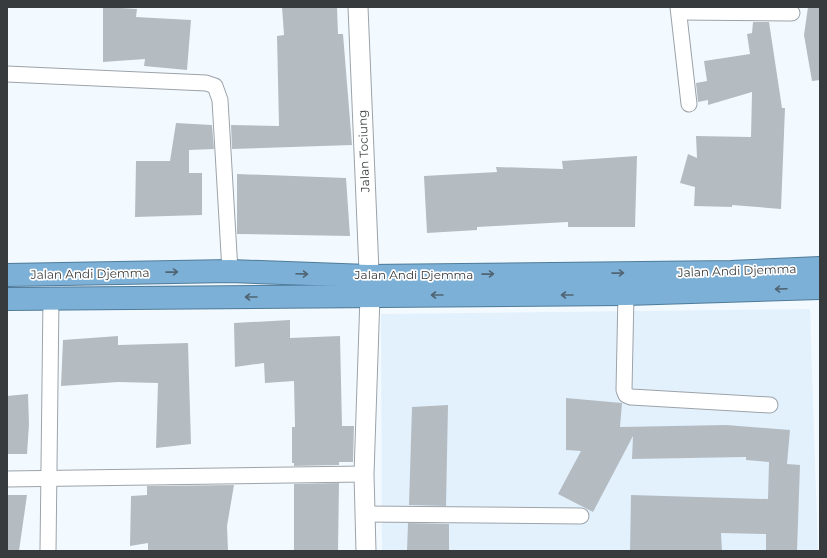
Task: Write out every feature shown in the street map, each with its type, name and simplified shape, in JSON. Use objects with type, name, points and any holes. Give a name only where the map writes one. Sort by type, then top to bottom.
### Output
[{"type":"highway","name":"Jalan Andi Djemma","points":[[7,298],[51,298],[820,268]]},
{"type":"highway","name":"Jalan Andi Djemma","points":[[7,275],[230,271],[369,286],[626,294],[820,288]]},
{"type":"street","name":"Jalan Tociung","points":[[358,7],[369,286],[364,474],[366,551]]},
{"type":"street","points":[[689,104],[679,10],[740,10],[792,14]]},
{"type":"street","points":[[7,74],[206,83],[215,86],[220,100],[230,271]]},
{"type":"street","points":[[626,294],[624,390],[626,396],[770,404]]},
{"type":"street","points":[[48,551],[51,298]]},
{"type":"street","points":[[7,480],[49,478],[364,474]]},
{"type":"street","points":[[365,514],[581,516]]},
{"type":"shaded area","points":[[810,309],[818,551],[382,551],[381,314]]},
{"type":"building","points":[[103,7],[137,9],[136,17],[191,20],[187,70],[144,66],[145,59],[103,62]]},
{"type":"building","points":[[282,7],[337,7],[338,34],[343,34],[352,145],[232,149],[231,125],[279,126],[277,36],[284,35]]},
{"type":"building","points":[[808,7],[820,7],[820,80],[812,81],[804,35]]},
{"type":"building","points":[[753,22],[769,22],[782,108],[785,108],[781,209],[732,205],[732,207],[694,206],[695,187],[680,183],[688,154],[697,158],[696,136],[751,137],[752,92],[708,105],[708,100],[698,102],[696,83],[707,81],[704,61],[750,54],[747,34],[752,33]]},
{"type":"building","points":[[176,123],[212,125],[214,149],[189,150],[189,173],[202,173],[202,215],[135,217],[136,161],[170,161]]},
{"type":"building","points":[[637,156],[635,227],[568,227],[568,222],[477,227],[477,230],[427,233],[424,176],[497,172],[496,167],[563,169],[562,161]]},
{"type":"building","points":[[237,174],[346,178],[350,236],[237,234]]},
{"type":"building","points":[[290,320],[290,338],[340,336],[342,426],[354,426],[353,462],[339,462],[339,465],[294,466],[294,463],[292,463],[292,427],[295,427],[294,381],[265,383],[264,363],[235,367],[234,323]]},
{"type":"building","points":[[118,336],[118,345],[188,343],[191,444],[156,448],[158,383],[118,382],[61,386],[63,340]]},
{"type":"building","points":[[28,394],[29,424],[27,454],[7,454],[7,396]]},
{"type":"building","points":[[566,398],[622,403],[620,427],[726,425],[790,430],[787,464],[800,465],[797,551],[766,551],[766,534],[721,533],[722,551],[630,551],[631,495],[768,499],[769,462],[746,460],[746,457],[632,459],[633,436],[593,512],[558,494],[581,451],[566,450]]},
{"type":"building","points":[[448,405],[446,506],[409,505],[412,407]]},
{"type":"building","points":[[339,483],[338,551],[294,551],[294,484]]},
{"type":"building","points":[[234,485],[227,526],[228,551],[148,551],[148,543],[130,546],[131,496],[147,495],[147,486]]},
{"type":"building","points":[[7,495],[27,495],[19,551],[7,551]]},
{"type":"building","points":[[408,523],[449,524],[449,551],[407,551]]}]
